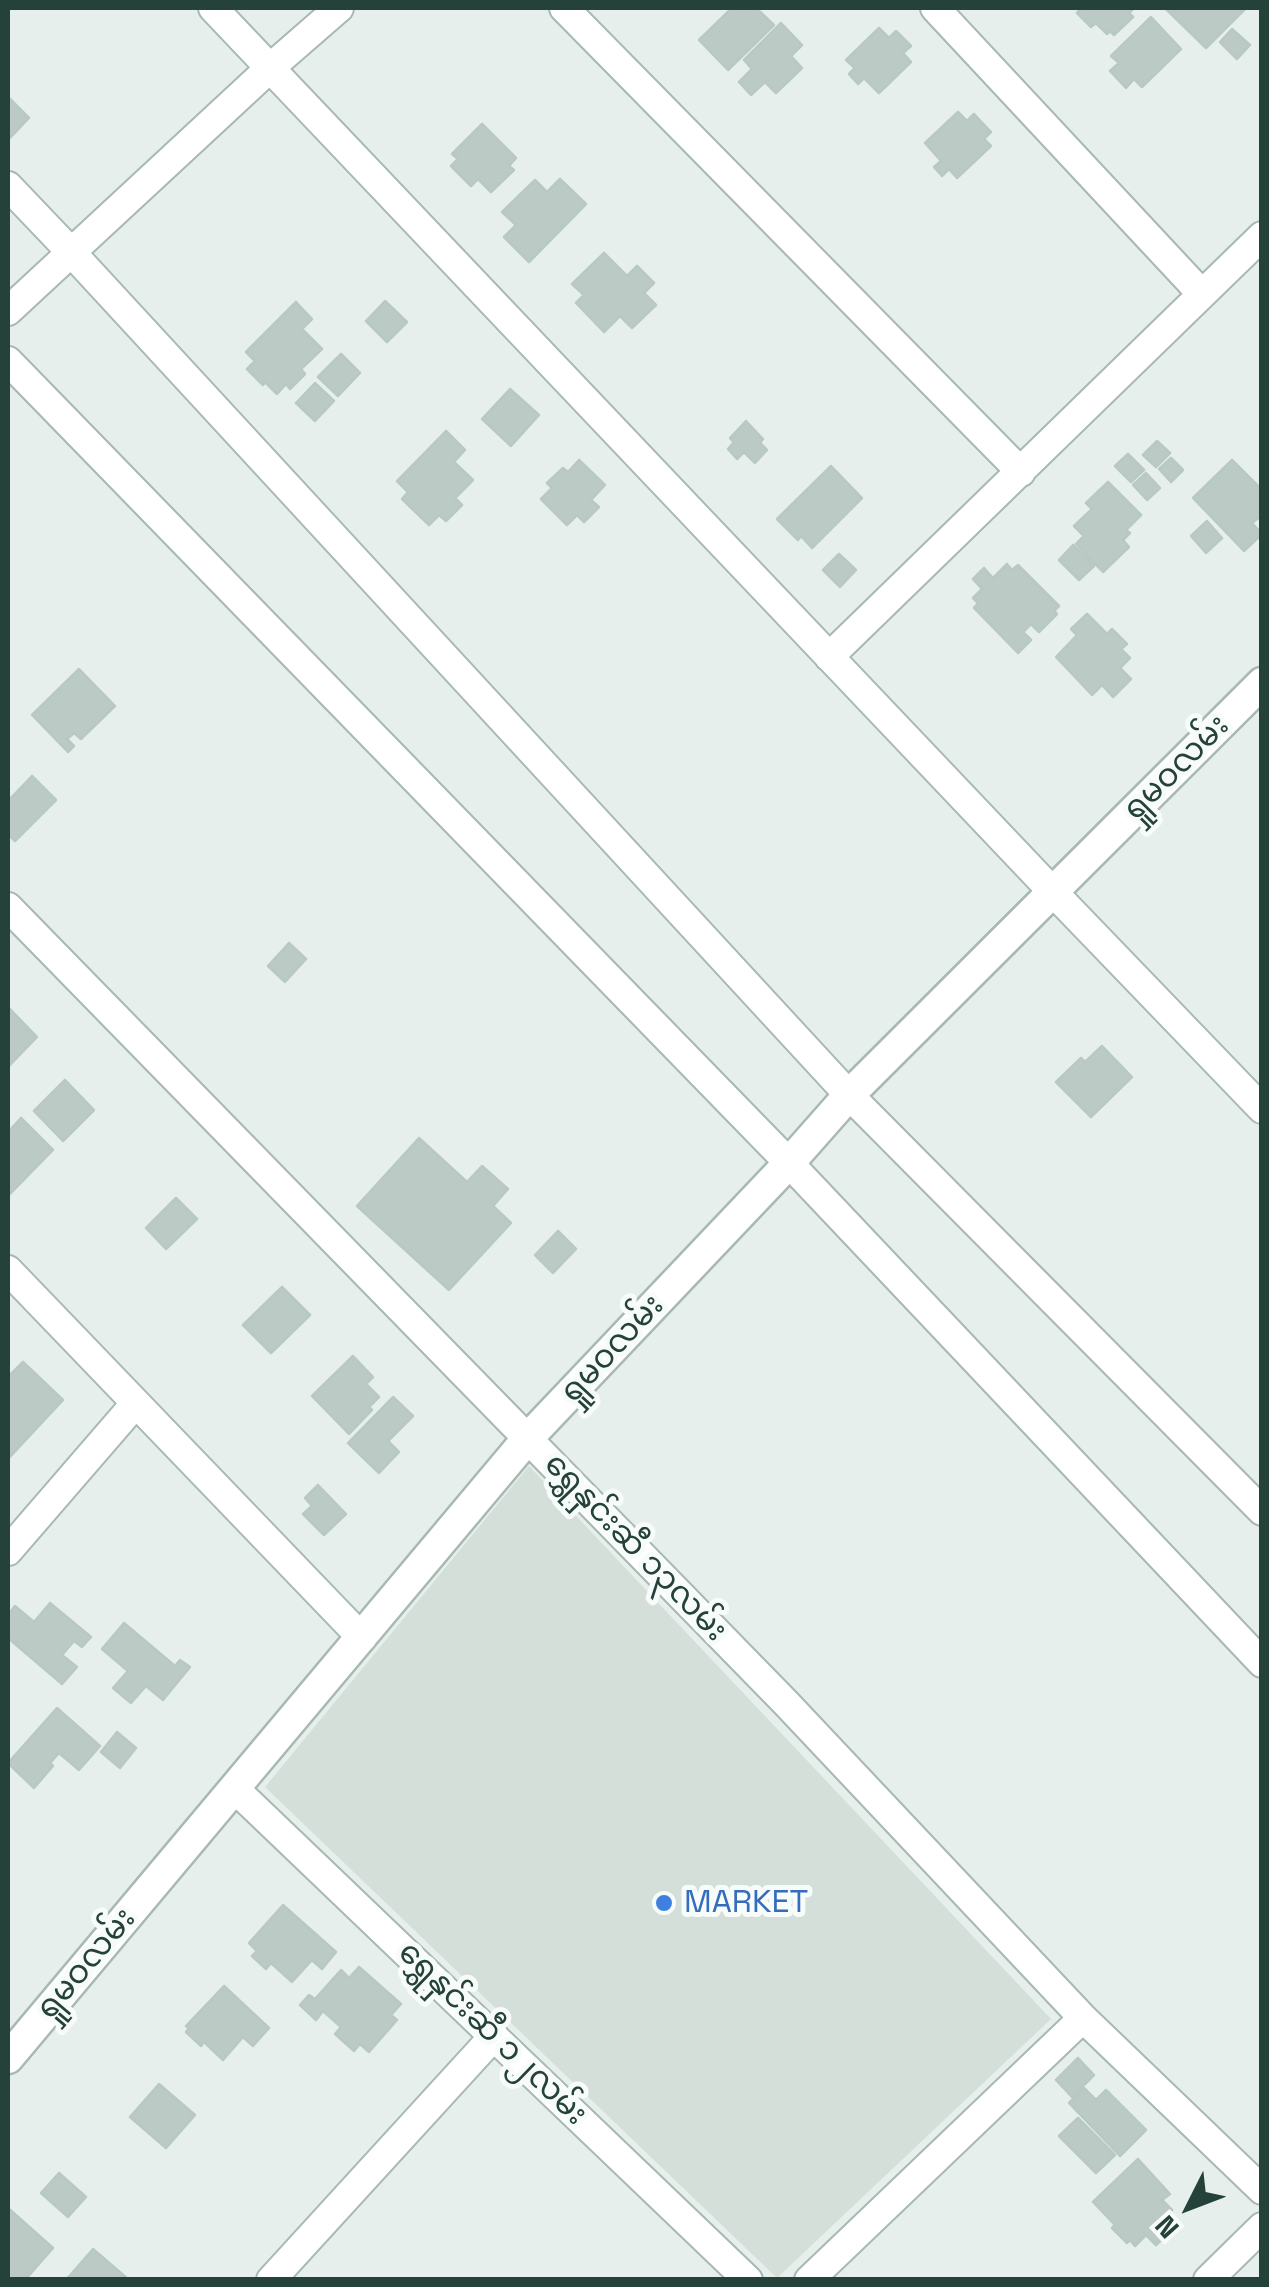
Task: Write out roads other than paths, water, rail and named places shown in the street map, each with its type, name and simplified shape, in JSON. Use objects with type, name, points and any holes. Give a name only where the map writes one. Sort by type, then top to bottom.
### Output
[{"type":"street","points":[[213,8],[1262,1108]]},
{"type":"street","points":[[8,311],[339,8]]},
{"type":"street","points":[[564,8],[1021,472]]},
{"type":"street","points":[[936,8],[1201,292]]},
{"type":"street","points":[[8,186],[850,1095],[1262,1511]]},
{"type":"street","points":[[829,657],[1262,236]]},
{"type":"street","points":[[8,361],[789,1163],[1262,1663]]},
{"type":"street","name":"ရှုမဝလမ်း","points":[[8,2058],[528,1438],[850,1095],[1262,684]]},
{"type":"street","name":"ရွှေနှင်းဆီ ၁၃လမ်း","points":[[8,906],[786,1703],[1083,2018],[1262,2190]]},
{"type":"street","points":[[8,1270],[362,1638]]},
{"type":"street","points":[[8,1551],[135,1404]]},
{"type":"street","name":"ရွှေနှင်းဆီ ၁၂လမ်း","points":[[235,1788],[748,2280]]},
{"type":"street","points":[[810,2280],[1083,2018]]},
{"type":"street","points":[[271,2280],[494,2036]]},
{"type":"street","points":[[1208,2280],[1262,2227]]},
{"type":"place","name":"MARKET","points":[[664,1903]]}]
